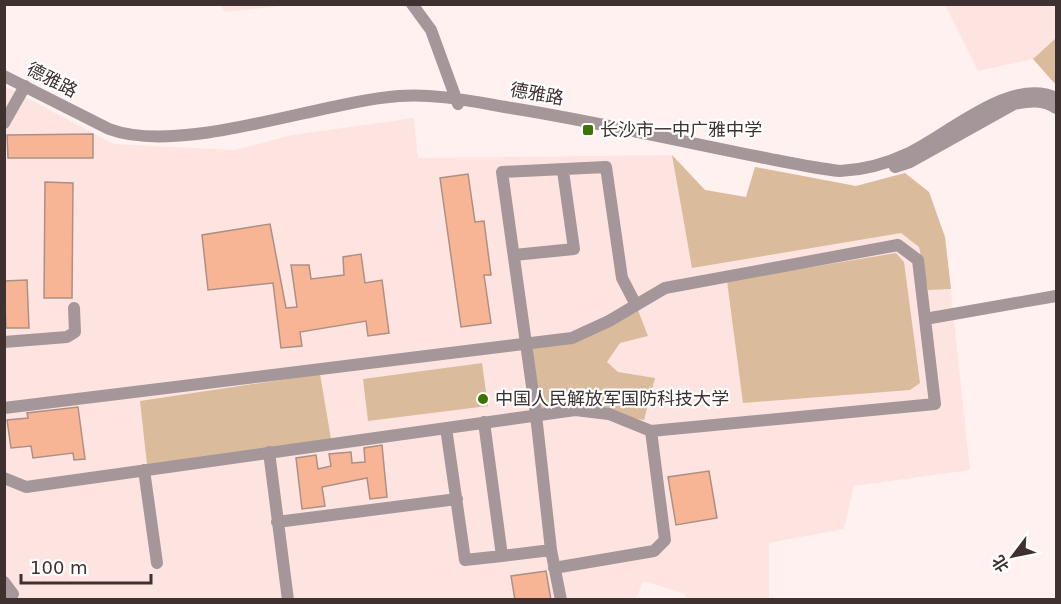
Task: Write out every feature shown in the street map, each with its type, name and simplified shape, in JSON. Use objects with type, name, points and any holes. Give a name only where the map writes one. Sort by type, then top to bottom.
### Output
[{"type":"street","points":[[412,4],[431,30],[458,102]]},
{"type":"street","name":"德雅路","points":[[4,76],[23,88]]},
{"type":"street","name":"德雅路","points":[[4,81],[109,129],[149,137],[201,132],[400,96],[549,114],[655,137],[840,171],[860,170],[906,155],[1012,95],[1040,93],[1056,99]]},
{"type":"street","points":[[4,123],[23,88]]},
{"type":"street","points":[[561,600],[551,550],[536,415],[502,172],[563,171],[606,167],[622,278],[636,305]]},
{"type":"street","points":[[514,255],[574,249],[563,171]]},
{"type":"street","points":[[4,408],[254,379],[525,341],[572,338],[665,288],[898,245],[918,260],[935,404],[651,431],[609,414],[575,410],[26,487],[4,478]]},
{"type":"street","points":[[925,319],[1056,296]]},
{"type":"street","points":[[4,342],[67,337],[75,332],[74,308]]},
{"type":"street","points":[[484,422],[502,556]]},
{"type":"street","points":[[446,428],[465,560],[551,550]]},
{"type":"street","points":[[554,568],[654,551],[665,540],[651,431]]},
{"type":"street","points":[[268,453],[288,600]]},
{"type":"street","points":[[144,470],[157,563]]},
{"type":"street","points":[[277,522],[457,499]]},
{"type":"street","points":[[4,582],[12,594],[5,600]]},
{"type":"shaded area","points":[[220,5],[291,5],[225,12]]},
{"type":"shaded area","points":[[945,5],[1056,5],[1056,38],[1033,59],[978,71]]},
{"type":"shaded area","points":[[1056,38],[1056,85],[1033,59]]},
{"type":"shaded area","name":"中国人民解放军国防科技大学","points":[[4,86],[114,144],[235,150],[292,135],[414,118],[418,158],[672,155],[705,190],[746,197],[755,167],[856,186],[905,173],[929,192],[945,237],[970,470],[854,486],[844,529],[769,543],[769,599],[686,599],[685,594],[643,581],[636,600],[5,599]]},
{"type":"shaded area","points":[[672,155],[705,190],[746,197],[755,167],[856,186],[905,173],[929,192],[945,237],[951,289],[928,290],[919,247],[901,233],[692,268]]},
{"type":"shaded area","points":[[896,253],[904,262],[920,383],[910,390],[743,403],[727,281]]},
{"type":"shaded area","points":[[636,305],[648,336],[620,343],[607,362],[618,372],[655,378],[644,420],[609,414],[536,415],[525,341],[572,338]]},
{"type":"shaded area","points":[[482,363],[488,406],[368,421],[363,379]]},
{"type":"shaded area","points":[[320,374],[331,439],[147,465],[140,401]]},
{"type":"building","points":[[93,134],[93,158],[8,158],[7,135]]},
{"type":"building","points":[[468,174],[475,222],[484,221],[491,275],[484,275],[491,323],[461,327],[440,178]]},
{"type":"building","points":[[45,182],[73,183],[72,298],[44,298]]},
{"type":"building","points":[[270,224],[286,308],[297,307],[291,265],[309,265],[311,279],[344,275],[343,257],[361,254],[365,283],[382,280],[389,333],[368,336],[366,321],[300,332],[302,346],[281,348],[273,283],[208,290],[202,235]]},
{"type":"building","points":[[27,280],[29,328],[6,328],[4,281]]},
{"type":"building","points":[[78,407],[85,459],[74,460],[73,453],[33,458],[31,446],[11,448],[7,420],[28,418],[27,413]]},
{"type":"building","points":[[382,445],[387,497],[370,499],[367,478],[322,487],[325,506],[302,509],[296,458],[316,455],[318,469],[331,466],[329,454],[351,452],[352,463],[365,462],[364,448]]},
{"type":"building","points":[[709,471],[717,518],[676,525],[668,477]]},
{"type":"building","points":[[546,571],[551,600],[515,600],[511,576]]},
{"type":"place","name":"长沙市一中广雅中学","points":[[588,130]]},
{"type":"place","name":"中国人民解放军国防科技大学","points":[[483,399]]}]
